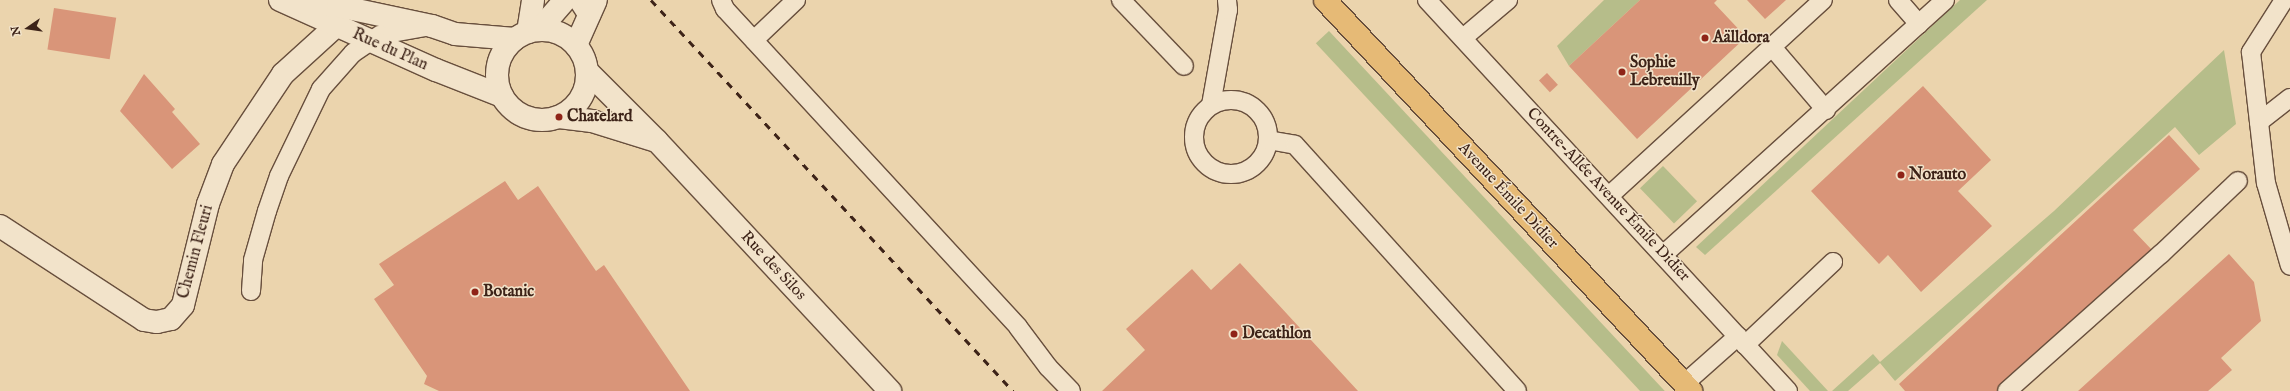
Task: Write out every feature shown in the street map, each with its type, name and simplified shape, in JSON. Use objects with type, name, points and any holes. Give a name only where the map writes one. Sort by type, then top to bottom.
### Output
[{"type":"main road","name":"Avenue Émile Didier","points":[[1325,0],[1687,388]]},
{"type":"street","name":"Rue du Plan","points":[[281,0],[371,41],[502,96]]},
{"type":"street","name":"Rue du Plan","points":[[281,0],[338,6],[432,26],[455,34],[527,33]]},
{"type":"street","points":[[527,33],[533,0]]},
{"type":"street","points":[[527,33],[553,31],[566,36],[584,57],[587,71],[586,85],[581,99],[559,117],[543,120],[527,118],[513,110],[502,96],[496,72],[505,48],[527,33],[565,0]]},
{"type":"street","points":[[576,46],[588,5]]},
{"type":"street","name":"Chemin Fleuri","points":[[0,226],[144,320],[157,322],[171,319],[183,305],[208,204],[224,164],[282,74],[337,25]]},
{"type":"street","name":"Rue des Silos","points":[[587,71],[657,141],[890,391]]},
{"type":"street","name":"Rue des Silos","points":[[559,117],[592,121],[657,141]]},
{"type":"lane","points":[[754,40],[796,0]]},
{"type":"lane","points":[[1121,0],[1184,66]]},
{"type":"lane","points":[[1211,105],[1234,100],[1255,109],[1267,128],[1268,140],[1259,162],[1250,170],[1228,175],[1208,167],[1195,147],[1194,135],[1196,122],[1211,105],[1228,10],[1227,0]]},
{"type":"lane","name":"Contre-Allée Avenue Émile Didier","points":[[1427,0],[1788,391]]},
{"type":"lane","points":[[1463,38],[1508,0]]},
{"type":"lane","points":[[1609,196],[1823,0]]},
{"type":"lane","points":[[1898,0],[1919,24]]},
{"type":"lane","points":[[1663,255],[1826,110],[1945,0]]},
{"type":"lane","points":[[2284,0],[2252,52],[2266,183],[2290,266]]},
{"type":"lane","points":[[724,3],[754,40],[1018,327],[1048,367],[1071,391]]},
{"type":"lane","points":[[252,290],[253,260],[267,211],[305,117],[321,89],[342,63],[380,34],[432,26]]},
{"type":"lane","points":[[1772,47],[1826,110]]},
{"type":"lane","points":[[2259,122],[2290,98]]},
{"type":"lane","points":[[1268,140],[1295,145],[1517,391]]},
{"type":"lane","points":[[2007,391],[2161,254],[2238,181]]},
{"type":"lane","points":[[1687,388],[1833,262]]},
{"type":"green space","points":[[1604,0],[1640,0],[1569,66],[1557,46]]},
{"type":"green space","points":[[1960,0],[1987,0],[1705,255],[1696,247]]},
{"type":"green space","points":[[1329,31],[1665,391],[1640,391],[1316,43]]},
{"type":"green space","points":[[2224,50],[2236,124],[2199,155],[2175,127],[1895,381],[1880,363],[1848,391],[1832,391],[1873,354],[1880,362],[2054,211]]},
{"type":"green space","points":[[1663,166],[1697,201],[1674,223],[1640,188]]},
{"type":"green space","points":[[1782,341],[1828,391],[1810,391],[1777,355]]},
{"type":"building","points":[[1640,0],[1717,0],[1714,3],[1746,37],[1637,139],[1569,66]]},
{"type":"building","points":[[1747,0],[1786,0],[1765,19]]},
{"type":"building","points":[[54,8],[116,18],[110,59],[47,49]]},
{"type":"building","points":[[1547,73],[1558,85],[1550,92],[1539,81]]},
{"type":"building","points":[[144,74],[175,109],[172,112],[200,144],[172,169],[120,111]]},
{"type":"building","name":"Norauto","points":[[1923,86],[1991,160],[1958,191],[1992,226],[1921,292],[1888,255],[1879,264],[1811,191]]},
{"type":"building","points":[[2169,135],[2200,169],[2133,230],[2152,250],[2000,391],[1905,391],[1899,384]]},
{"type":"building","name":"Botanic","points":[[505,181],[518,200],[538,186],[596,271],[604,265],[690,391],[439,391],[424,384],[427,376],[374,299],[394,285],[379,264]]},
{"type":"building","points":[[2229,254],[2254,282],[2261,321],[2221,358],[2232,370],[2208,391],[2078,391]]},
{"type":"building","name":"Decathlon","points":[[1240,263],[1358,391],[1102,391],[1145,350],[1126,329],[1192,269],[1211,290]]},
{"type":"railway","points":[[651,0],[1013,391]]},
{"type":"place","name":"Aälldora","points":[[1705,38]]},
{"type":"place","name":"Sophie Lebreuilly","points":[[1622,72]]},
{"type":"place","name":"Chatelard","points":[[559,117]]},
{"type":"place","name":"Norauto","points":[[1901,175]]},
{"type":"place","name":"Botanic","points":[[475,292]]},
{"type":"place","name":"Decathlon","points":[[1234,334]]}]
